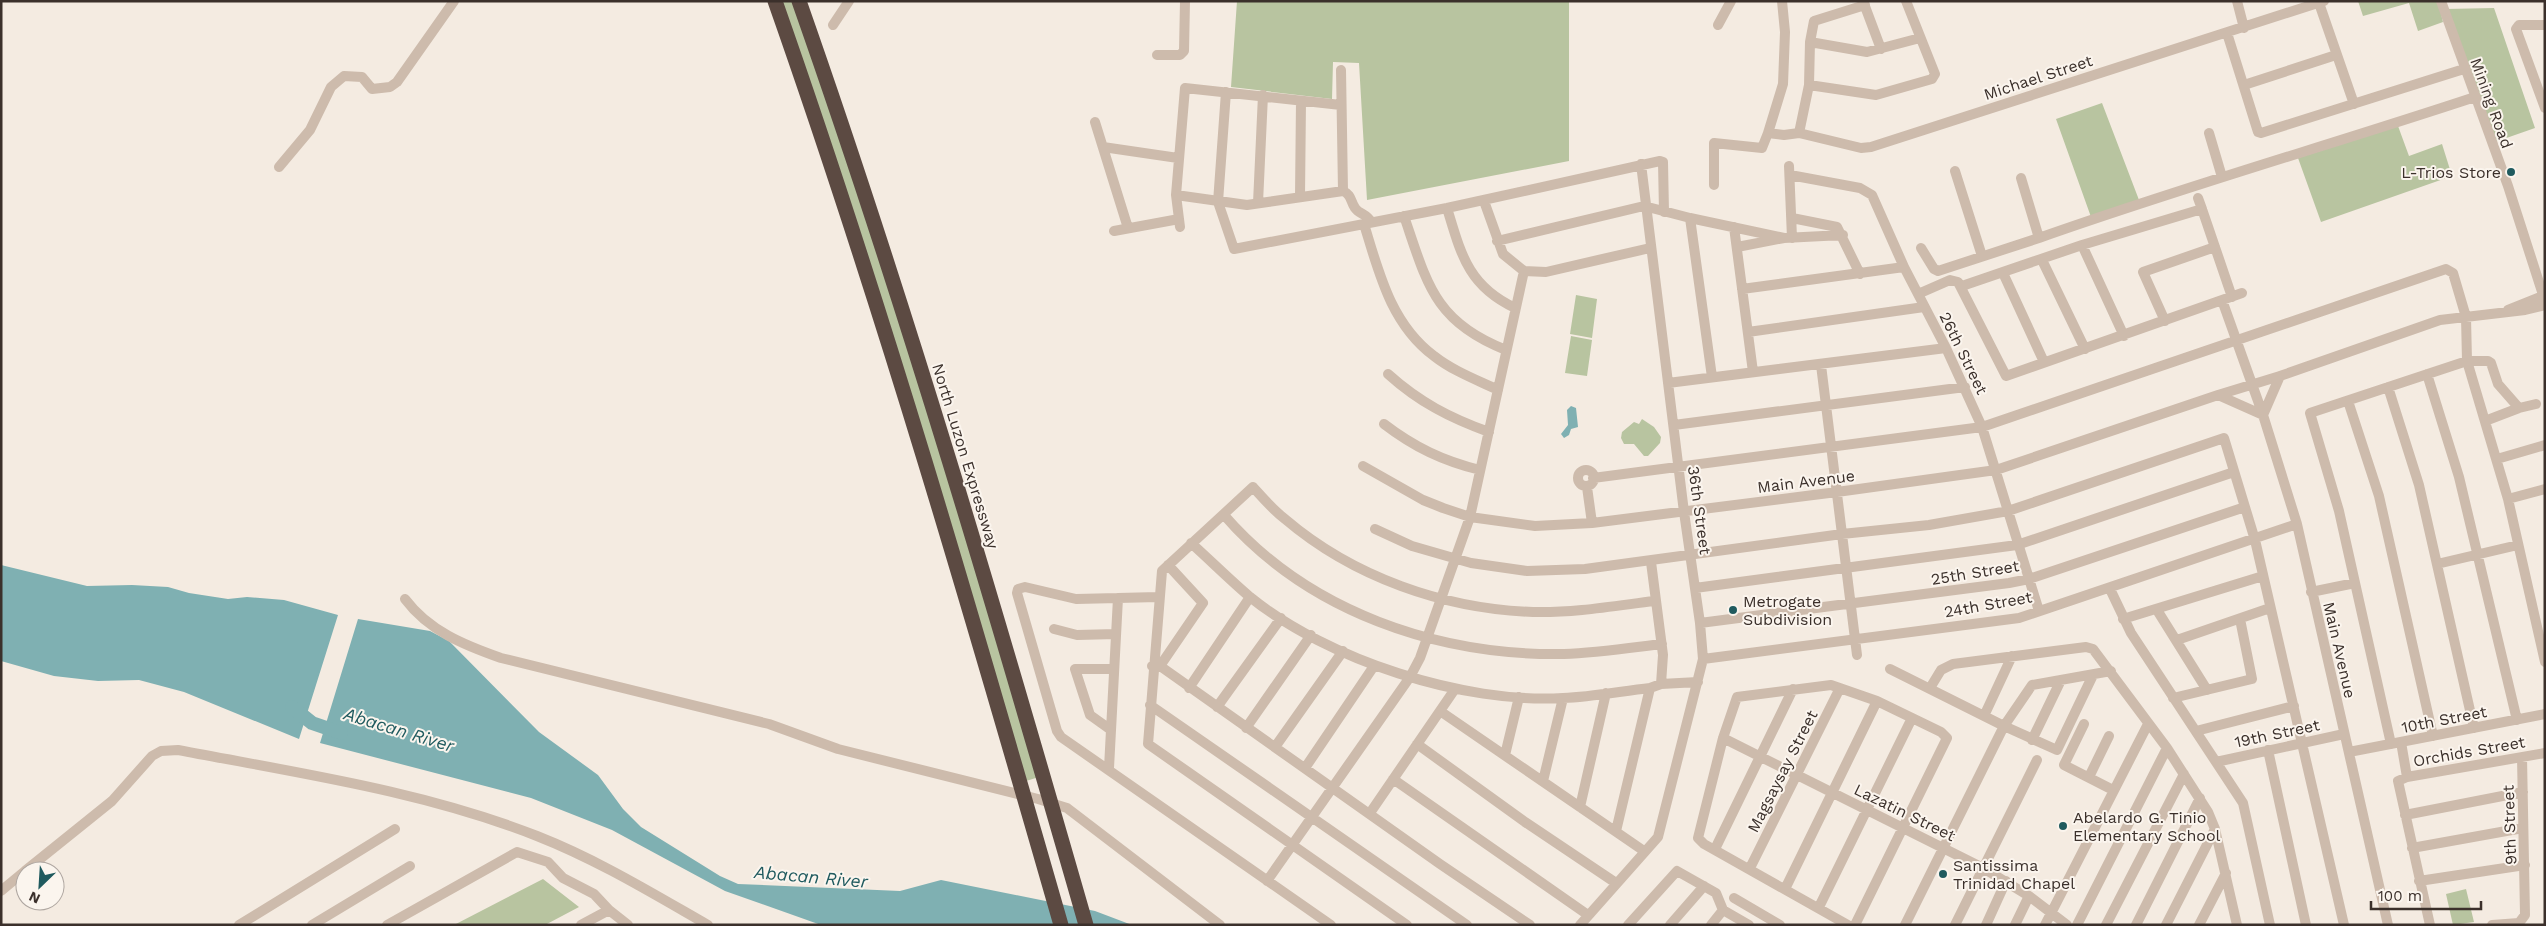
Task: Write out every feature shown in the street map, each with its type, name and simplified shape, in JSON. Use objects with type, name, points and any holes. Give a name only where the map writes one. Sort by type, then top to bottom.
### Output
[{"type":"highway","points":[[775,1],[933,486],[1061,925]]},
{"type":"highway","name":"North Luzon Expressway","points":[[799,1],[912,342],[1043,774],[1086,925]]},
{"type":"street","points":[[279,167],[310,130],[332,87],[344,76],[362,77],[372,89],[390,87],[397,82],[454,1]]},
{"type":"street","points":[[832,25],[849,1]]},
{"type":"street","points":[[1157,55],[1180,55],[1184,51],[1185,1]]},
{"type":"street","points":[[1718,25],[1731,1]]},
{"type":"street","points":[[1714,185],[1714,143],[1762,148],[1783,84],[1785,32],[1782,1]]},
{"type":"street","points":[[1809,86],[1876,95],[1932,79],[1934,74],[1906,1]]},
{"type":"street","points":[[2237,1],[2244,28]]},
{"type":"street","name":"Mining Road","points":[[2441,1],[2464,69],[2508,186],[2544,301]]},
{"type":"street","points":[[2322,2],[2336,55],[2354,104]]},
{"type":"street","name":"Michael Street","points":[[1769,128],[1784,135],[1799,133],[1861,148],[1871,147],[2322,2]]},
{"type":"street","points":[[1799,133],[1809,86],[1812,24],[1816,19],[1864,3],[1881,49]]},
{"type":"street","points":[[2545,24],[2519,25],[2516,29],[2545,108]]},
{"type":"street","points":[[2227,33],[2258,132],[2262,133],[2464,69]]},
{"type":"street","points":[[1810,42],[1867,52],[1920,38]]},
{"type":"street","points":[[2244,85],[2336,55]]},
{"type":"street","points":[[1341,70],[1343,191]]},
{"type":"street","points":[[1114,231],[1180,223],[1176,195],[1184,89],[1263,95],[1341,105]]},
{"type":"street","points":[[1226,92],[1218,202],[1234,249],[1484,201],[1641,164],[1663,162],[1664,212]]},
{"type":"street","points":[[1258,203],[1263,95]]},
{"type":"street","points":[[1921,248],[1936,271],[2222,176],[2269,164],[2475,97]]},
{"type":"street","points":[[1300,100],[1300,196]]},
{"type":"street","points":[[1095,122],[1128,228]]},
{"type":"street","points":[[2209,133],[2222,176]]},
{"type":"street","points":[[1103,147],[1178,158]]},
{"type":"street","name":"36th Street","points":[[1580,925],[1658,837],[1698,682],[1702,659],[1700,623],[1644,206],[1641,164]]},
{"type":"street","name":"26th Street","points":[[1792,218],[1789,170],[1867,190],[1872,195],[1904,267],[1946,348],[1982,427],[2039,611]]},
{"type":"street","points":[[1955,171],[1982,256]]},
{"type":"street","points":[[2021,178],[2039,238]]},
{"type":"street","points":[[1176,195],[1247,205],[1343,191],[1349,194],[1356,209],[1368,217],[1387,294],[1395,311],[1412,336],[1443,362],[1498,390]]},
{"type":"street","name":"Main Avenue","points":[[2198,198],[2215,247],[2236,340],[2263,415],[2297,524],[2388,925]]},
{"type":"street","points":[[1484,201],[1497,242],[1510,262],[1524,271],[1546,272],[1650,248]]},
{"type":"street","points":[[1497,242],[1644,206],[1690,218],[1788,238]]},
{"type":"street","points":[[1447,208],[1464,260],[1472,276],[1491,295],[1515,308]]},
{"type":"street","points":[[1962,286],[2082,245],[2202,209]]},
{"type":"street","points":[[1404,216],[1435,299],[1455,322],[1469,332],[1506,350]]},
{"type":"street","points":[[1690,218],[1712,377]]},
{"type":"street","points":[[1788,238],[1792,218],[1837,227],[1843,235],[1860,274]]},
{"type":"street","points":[[1734,227],[1753,372]]},
{"type":"street","points":[[1737,247],[1788,238],[1843,235]]},
{"type":"street","points":[[2082,245],[2124,336]]},
{"type":"street","points":[[2165,322],[2143,272],[2215,247]]},
{"type":"street","points":[[2042,260],[2085,349]]},
{"type":"street","points":[[1742,289],[1904,267]]},
{"type":"street","points":[[1592,523],[1590,482],[1679,466],[1831,448],[1982,427],[2446,269],[2453,273],[2466,317],[2467,361],[2508,499],[2545,662]]},
{"type":"street","points":[[1267,880],[1334,788],[1410,677],[1428,638],[1470,517],[1524,271]]},
{"type":"street","points":[[2003,273],[2044,362]]},
{"type":"street","points":[[1918,294],[1950,280],[1958,282],[1962,286],[2008,380],[2044,362],[2165,322],[2242,293]]},
{"type":"street","name":"Main Avenue","points":[[1363,466],[1423,500],[1470,517],[1535,526],[1592,523],[1684,512],[1996,470],[2280,376],[2440,320],[2505,312],[2520,304],[2544,301]]},
{"type":"street","points":[[1748,332],[1924,307]]},
{"type":"street","points":[[1668,383],[1946,348]]},
{"type":"street","points":[[2430,925],[2405,815],[2396,743],[2355,583],[2339,511],[2310,416],[2312,412],[2467,361],[2490,362],[2498,384],[2519,408]]},
{"type":"street","points":[[1821,364],[1857,655]]},
{"type":"street","points":[[1388,374],[1406,390],[1436,410],[1489,432]]},
{"type":"street","points":[[2427,374],[2459,477],[2517,720]]},
{"type":"street","points":[[2218,395],[2263,415],[2280,376]]},
{"type":"street","points":[[1674,425],[1826,407],[1965,387]]},
{"type":"street","points":[[2388,388],[2419,484],[2474,728]]},
{"type":"street","points":[[2348,401],[2379,496],[2433,736]]},
{"type":"street","points":[[2485,421],[2519,408],[2536,404]]},
{"type":"street","points":[[1384,424],[1421,450],[1442,460],[1480,470]]},
{"type":"street","points":[[1374,529],[1412,546],[1455,560],[1527,571],[1585,569],[1651,562],[1691,553],[1929,525],[2008,511],[2224,438],[2255,540],[2344,925]]},
{"type":"street","points":[[2497,459],[2545,445]]},
{"type":"street","points":[[1695,588],[2017,545],[2234,472]]},
{"type":"street","points":[[1407,925],[1148,744],[1150,705],[1156,666],[1160,575],[1191,543],[1253,487],[1283,518],[1337,556],[1401,586],[1442,598],[1487,608],[1533,612],[1589,609],[1654,601]]},
{"type":"street","points":[[2508,499],[2545,489]]},
{"type":"street","name":"25th Street","points":[[1700,623],[2029,579],[2244,507]]},
{"type":"street","points":[[1224,515],[1259,550],[1316,592],[1368,618],[1428,638],[1476,648],[1546,654],[1662,644]]},
{"type":"street","name":"24th Street","points":[[1702,659],[2019,618],[2255,540],[2297,524]]},
{"type":"street","points":[[1191,543],[1250,597],[1281,618],[1343,652],[1374,666],[1410,677],[1456,689],[1520,697],[1563,698],[1650,688],[1661,684],[1698,682]]},
{"type":"street","points":[[2437,564],[2518,545]]},
{"type":"street","points":[[1651,562],[1654,601],[1662,644],[1661,684]]},
{"type":"street","points":[[1156,666],[1203,603],[1203,600],[1168,565]]},
{"type":"street","points":[[2123,619],[2263,576]]},
{"type":"street","points":[[2311,592],[2355,583]]},
{"type":"street","points":[[1158,597],[1076,599],[1025,587],[1018,589],[1017,593],[1059,734],[1331,925]]},
{"type":"street","points":[[2110,588],[2123,619],[2243,803],[2270,925]]},
{"type":"street","points":[[1189,688],[1250,597]]},
{"type":"street","points":[[1109,768],[1118,598]]},
{"type":"street","points":[[405,599],[417,615],[436,630],[467,646],[501,658],[769,724],[838,749],[1038,798],[1067,808],[1220,925]]},
{"type":"street","points":[[2177,640],[2270,608]]},
{"type":"street","points":[[2157,610],[2207,690]]},
{"type":"street","points":[[1217,707],[1281,618]]},
{"type":"street","points":[[2173,698],[2252,679],[2240,619]]},
{"type":"street","points":[[1054,629],[1077,635],[1116,634]]},
{"type":"street","points":[[1246,728],[1311,635]]},
{"type":"street","points":[[1930,688],[1941,670],[1953,664],[2090,648],[2111,671],[2167,748],[2208,812],[2215,830],[2226,872],[2237,925]]},
{"type":"street","points":[[1275,747],[1343,652]]},
{"type":"street","points":[[1984,716],[2012,656]]},
{"type":"street","points":[[1156,666],[1530,925]]},
{"type":"street","points":[[1304,768],[1374,666]]},
{"type":"street","points":[[1111,730],[1090,715],[1075,669],[1114,669]]},
{"type":"street","points":[[1890,669],[2054,750],[2058,749],[2093,675]]},
{"type":"street","points":[[1905,925],[1942,847],[2004,726],[2032,685],[2111,671]]},
{"type":"street","points":[[2032,740],[2061,680]]},
{"type":"street","points":[[1848,925],[1700,841],[1698,834],[1723,738],[1737,697],[1828,685],[1877,701],[1941,732],[1947,738],[1855,925]]},
{"type":"street","points":[[1616,831],[1650,688]]},
{"type":"street","name":"Magsaysay Street","points":[[1750,868],[1840,688]]},
{"type":"street","points":[[1370,813],[1456,689]]},
{"type":"street","points":[[1714,849],[1793,689]]},
{"type":"street","points":[[1580,806],[1606,693]]},
{"type":"street","points":[[1505,755],[1520,697]]},
{"type":"street","points":[[1543,781],[1563,698]]},
{"type":"street","points":[[1784,889],[1877,701]]},
{"type":"street","points":[[1150,705],[1467,925]]},
{"type":"street","points":[[2196,731],[2294,706]]},
{"type":"street","points":[[1440,711],[1644,851]]},
{"type":"street","name":"10th Street","points":[[2349,752],[2545,714]]},
{"type":"street","points":[[1819,907],[1912,718]]},
{"type":"street","points":[[2084,724],[2064,765],[2114,790]]},
{"type":"street","points":[[2045,925],[2148,724]]},
{"type":"street","name":"19th Street","points":[[2216,762],[2344,734]]},
{"type":"street","points":[[2089,777],[2109,736]]},
{"type":"street","name":"Lazatin Street","points":[[1723,738],[1983,868],[2029,896],[2067,925]]},
{"type":"street","points":[[1417,744],[1525,822],[1616,883]]},
{"type":"street","points":[[2077,925],[2167,748]]},
{"type":"street","points":[[37,861],[112,800],[152,756],[161,751],[178,750],[412,796],[537,836],[600,864],[708,925]]},
{"type":"street","points":[[2268,750],[2306,925]]},
{"type":"street","name":"Orchids Street","points":[[2402,779],[2545,753]]},
{"type":"street","name":"9th Street","points":[[2492,925],[2519,923],[2525,915],[2522,757]]},
{"type":"street","points":[[1955,925],[2037,760]]},
{"type":"street","points":[[2106,925],[2184,774]]},
{"type":"street","points":[[1394,779],[1588,915]]},
{"type":"street","points":[[2405,815],[2523,792]]},
{"type":"street","points":[[2136,925],[2200,798]]},
{"type":"street","points":[[2412,848],[2523,828]]},
{"type":"street","points":[[239,925],[395,830]]},
{"type":"street","points":[[2166,925],[2215,830]]},
{"type":"street","points":[[387,925],[517,852],[548,862],[563,878],[594,894],[609,910],[628,925]]},
{"type":"street","points":[[2419,881],[2525,865]]},
{"type":"street","points":[[312,925],[410,866]]},
{"type":"street","points":[[1628,925],[1676,871],[1718,894],[1723,910],[1749,925]]},
{"type":"street","points":[[2199,925],[2226,872]]},
{"type":"street","points":[[1,891],[15,879]]},
{"type":"street","points":[[1986,925],[2006,881]]},
{"type":"street","points":[[1670,925],[1704,886]]},
{"type":"street","points":[[2015,925],[2029,896]]},
{"type":"street","points":[[1734,898],[1780,925]]},
{"type":"street","points":[[581,925],[609,910]]},
{"type":"street","points":[[1711,925],[1723,910]]},
{"type":"street","points":[[2228,925],[2234,914]]},
{"type":"green space","points":[[780,1],[793,1],[881,257],[1039,777],[1026,781]]},
{"type":"green space","points":[[1237,1],[1569,1],[1569,161],[1367,200],[1359,63],[1333,62],[1332,99],[1231,87]]},
{"type":"green space","points":[[2358,1],[2438,1],[2443,22],[2418,31],[2409,3],[2363,16]]},
{"type":"green space","points":[[2494,8],[2535,128],[2495,142],[2445,9]]},
{"type":"green space","points":[[2102,103],[2139,200],[2091,217],[2056,119]]},
{"type":"green space","points":[[2398,126],[2409,156],[2442,144],[2452,176],[2321,222],[2298,158]]},
{"type":"green space","points":[[1576,295],[1597,299],[1592,338],[1570,334]]},
{"type":"green space","points":[[1571,336],[1592,340],[1587,376],[1565,373]]},
{"type":"green space","points":[[1642,419],[1654,427],[1661,437],[1660,443],[1648,456],[1644,456],[1634,444],[1624,444],[1621,438],[1622,432],[1634,422],[1639,424]]},
{"type":"green space","points":[[543,879],[579,907],[545,925],[454,925]]},
{"type":"green space","points":[[2466,889],[2474,922],[2453,925],[2446,894]]},
{"type":"water","points":[[1571,406],[1576,408],[1578,427],[1571,429],[1569,435],[1564,438],[1561,434],[1568,425],[1567,410]]},
{"type":"water","points":[[1,565],[87,586],[132,585],[168,587],[189,593],[228,599],[247,597],[284,600],[338,615],[299,739],[184,692],[139,680],[98,681],[54,676],[1,661]]},
{"type":"water","points":[[358,619],[430,631],[449,641],[539,732],[598,775],[623,809],[641,827],[720,876],[738,884],[900,891],[941,880],[1095,911],[1132,925],[821,925],[725,891],[612,830],[531,798],[320,743]]},
{"type":"waterway","name":"Abacan River","points":[[292,707],[312,723],[341,733]]},
{"type":"place","name":"L-Trios Store","points":[[2511,172]]},
{"type":"place","name":"Metrogate Subdivision","points":[[1733,610]]},
{"type":"place","name":"Abelardo G. Tinio Elementary School","points":[[2063,826]]},
{"type":"place","name":"Santissima Trinidad Chapel","points":[[1943,874]]}]
